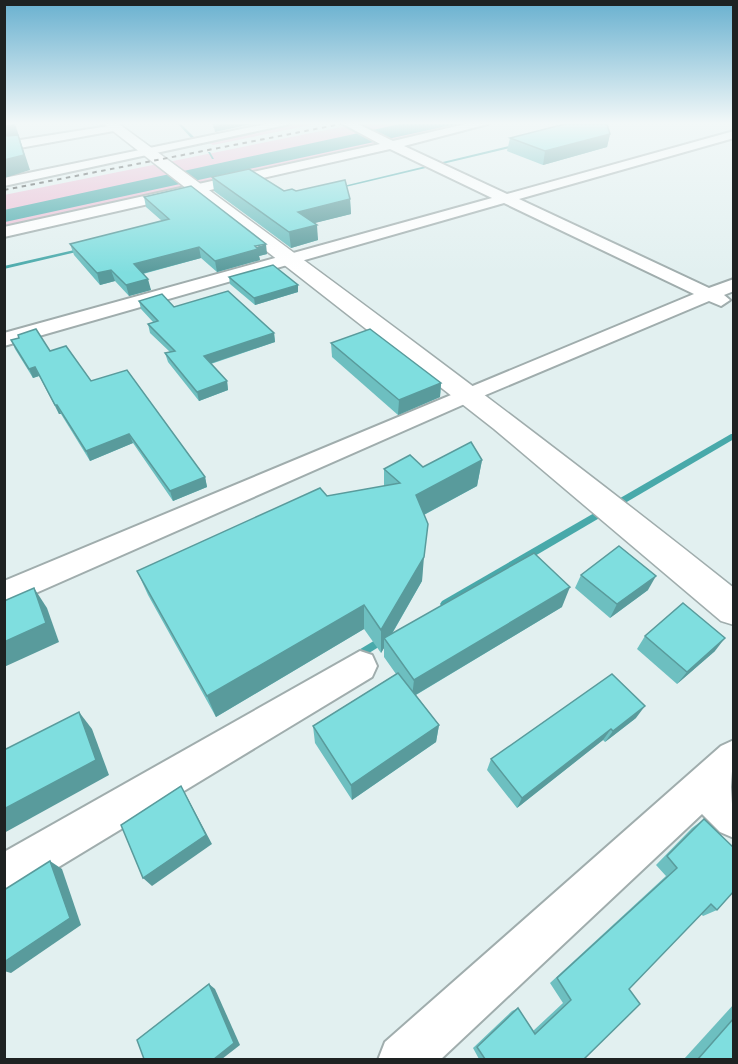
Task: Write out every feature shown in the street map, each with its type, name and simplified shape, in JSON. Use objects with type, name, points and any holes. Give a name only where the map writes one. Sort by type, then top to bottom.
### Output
[{"type":"street","points":[[4,182],[47,174]]},
{"type":"street","points":[[175,174],[468,394],[609,506],[734,610]]},
{"type":"street","points":[[4,232],[254,174]]},
{"type":"street","points":[[452,174],[734,306]]},
{"type":"street","points":[[4,340],[595,174]]},
{"type":"street","points":[[4,596],[468,394],[734,284]]},
{"type":"street","points":[[4,876],[360,666]]},
{"type":"street","points":[[403,1059],[718,773],[734,818]]},
{"type":"shaded area","points":[[110,174],[263,174],[5,232],[4,195]]},
{"type":"water","points":[[171,174],[228,174],[5,222],[4,210]]},
{"type":"building","points":[[227,174],[256,174],[284,191],[292,189],[296,191],[345,180],[350,199],[298,212],[317,225],[289,232],[212,177]]},
{"type":"building","points":[[191,186],[266,244],[255,246],[258,249],[215,261],[199,247],[134,264],[148,279],[126,285],[111,270],[97,273],[70,244],[169,219],[144,197]]},
{"type":"building","points":[[273,265],[298,285],[254,298],[229,277]]},
{"type":"building","points":[[228,291],[274,333],[204,356],[227,381],[197,392],[165,353],[175,351],[148,324],[158,321],[139,301],[162,294],[174,307]]},
{"type":"building","points":[[36,329],[50,351],[66,346],[91,381],[127,370],[205,477],[170,491],[129,434],[86,451],[55,405],[35,367],[29,369],[11,340]]},
{"type":"building","points":[[370,329],[441,383],[399,400],[331,343]]},
{"type":"building","points":[[471,442],[482,460],[416,495],[428,524],[424,557],[381,630],[364,605],[207,696],[137,571],[320,488],[327,496],[400,483],[384,469],[410,455],[423,467]]},
{"type":"building","points":[[619,546],[656,576],[617,604],[581,575]]},
{"type":"building","points":[[534,553],[570,587],[414,680],[384,638]]},
{"type":"building","points":[[34,588],[46,623],[4,642],[4,601]]},
{"type":"building","points":[[683,603],[725,638],[687,672],[645,636]]},
{"type":"building","points":[[398,673],[439,725],[351,785],[313,726]]},
{"type":"building","points":[[612,674],[645,706],[613,731],[611,729],[522,798],[491,759]]},
{"type":"building","points":[[79,712],[96,760],[4,809],[4,750]]},
{"type":"building","points":[[181,786],[206,835],[143,878],[121,825]]},
{"type":"building","points":[[704,819],[734,848],[734,891],[717,910],[711,904],[629,989],[640,1004],[584,1059],[485,1059],[477,1047],[518,1008],[535,1034],[571,1000],[557,978],[677,868],[667,856]]},
{"type":"building","points":[[50,861],[70,918],[4,962],[4,890]]},
{"type":"building","points":[[209,984],[234,1043],[214,1059],[144,1059],[137,1040]]},
{"type":"building","points":[[734,1018],[734,1059],[698,1059]]},
{"type":"waterway","points":[[337,188],[397,174]]},
{"type":"waterway","points":[[4,268],[83,249]]},
{"type":"waterway","points":[[445,604],[734,436]]},
{"type":"waterway","points":[[355,657],[382,640]]},
{"type":"railway","points":[[4,190],[87,174]]}]
